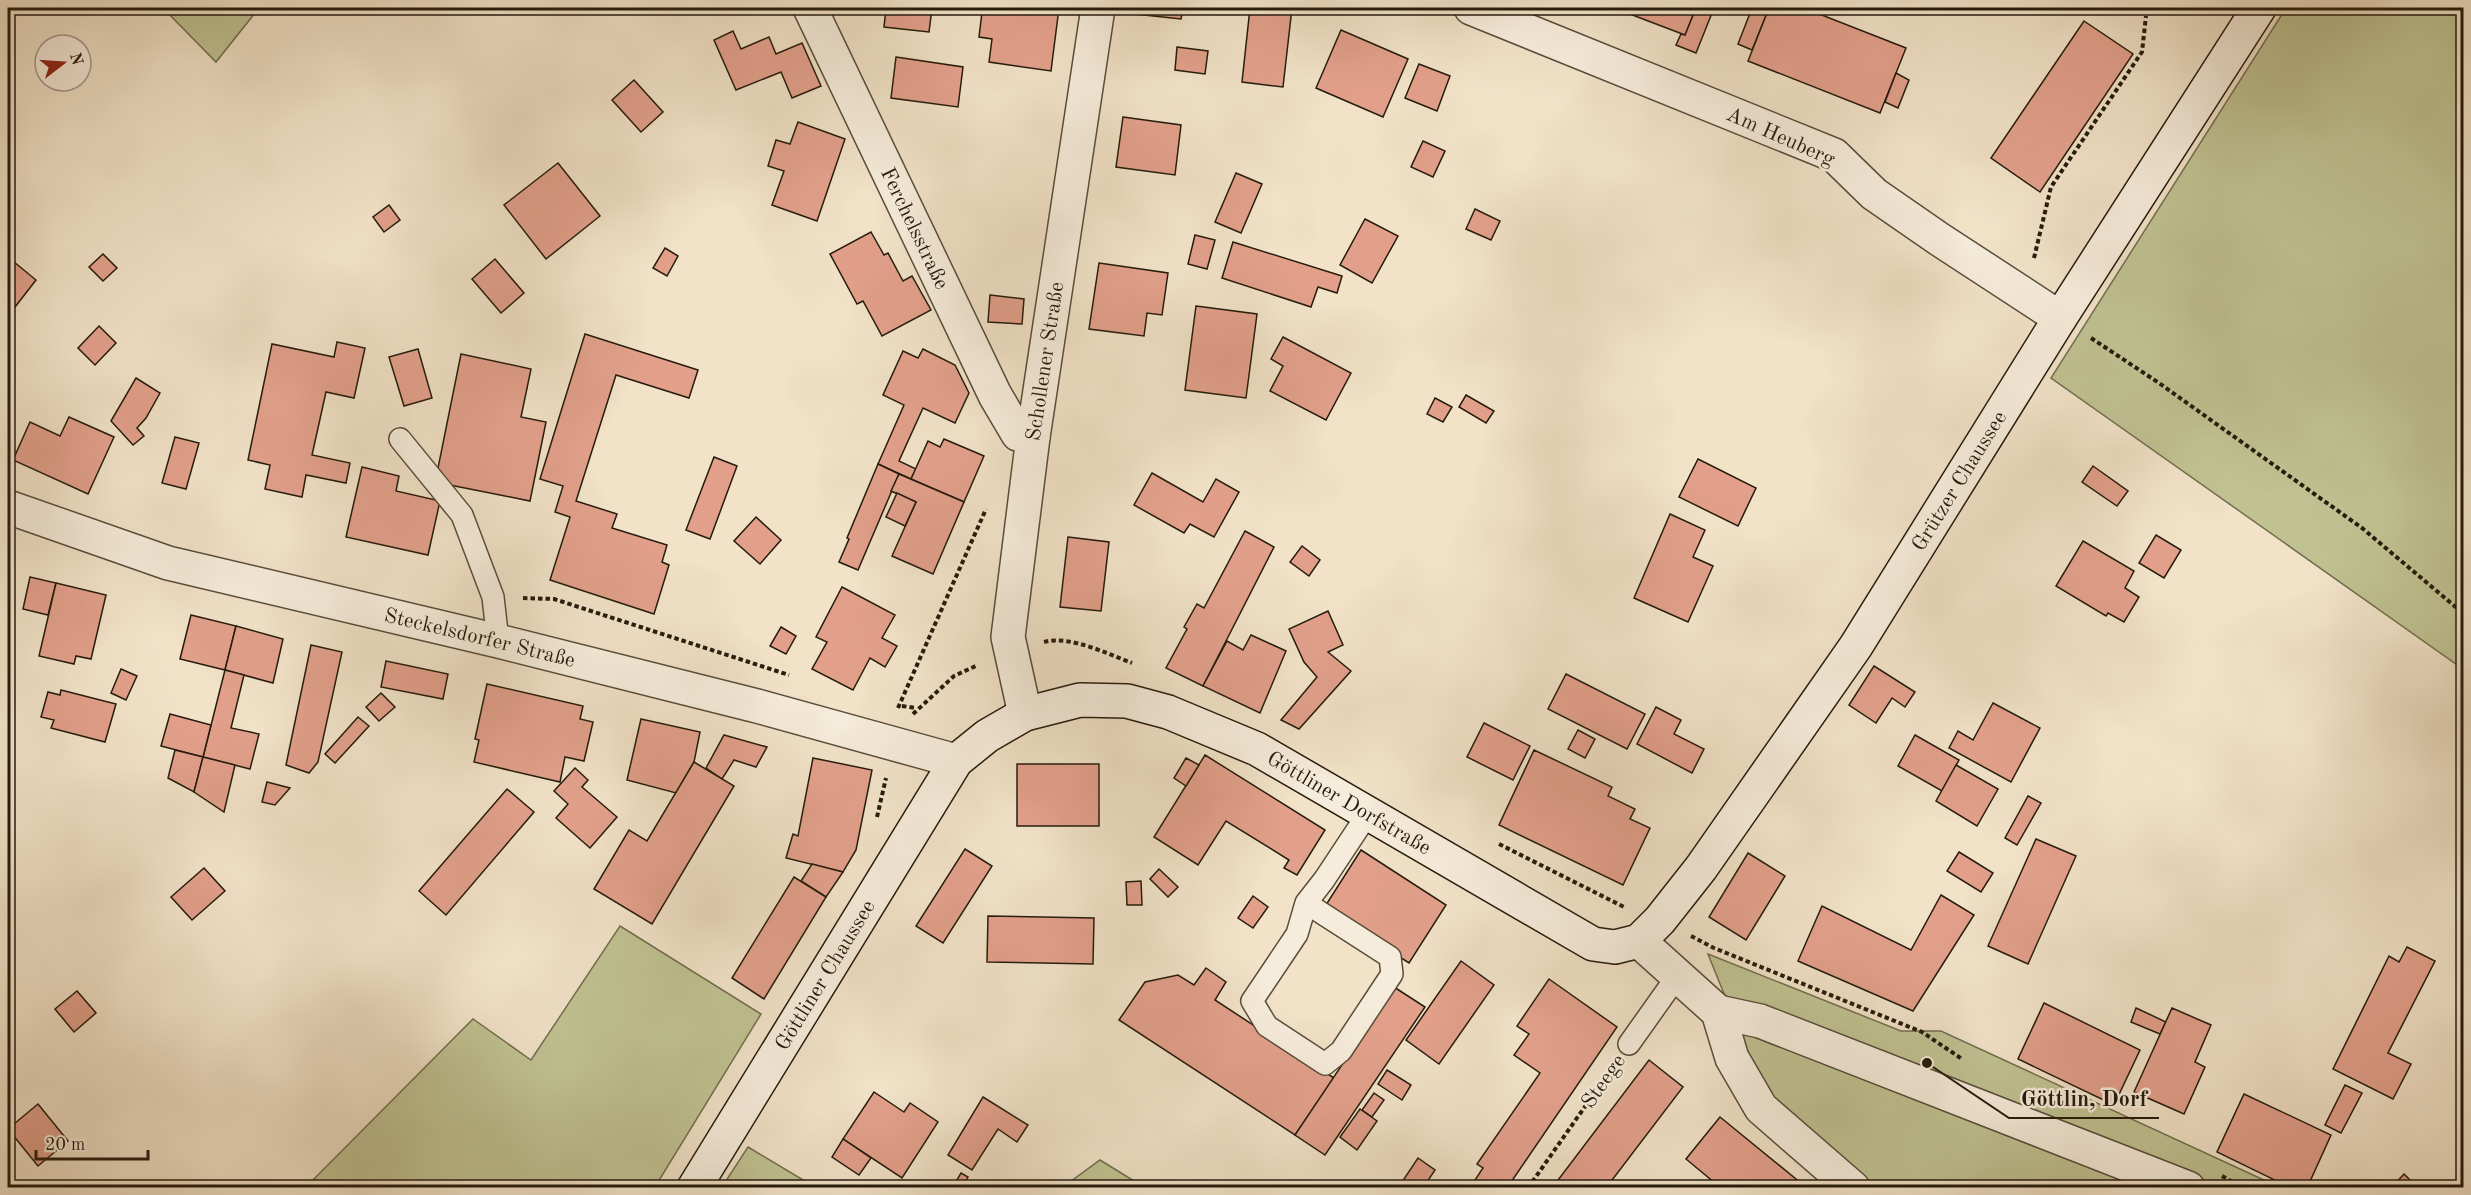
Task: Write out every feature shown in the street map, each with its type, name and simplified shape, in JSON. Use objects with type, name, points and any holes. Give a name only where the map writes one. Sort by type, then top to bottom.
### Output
[{"type":"street","name":"Ferchelsstraße","points":[[810,8],[995,394],[1018,434],[1033,438]]},
{"type":"street","name":"Schollener Straße","points":[[1025,714],[1009,651],[1008,637],[1033,438],[1098,8]]},
{"type":"street","name":"Am Heuberg","points":[[1471,8],[1834,155],[1874,194],[2060,318]]},
{"type":"street","name":"Grützer Chaussee","points":[[1650,931],[1701,868],[1856,646],[2060,318],[2259,8]]},
{"type":"street","name":"Steckelsdorfer Straße","points":[[8,507],[168,563],[498,641],[757,706],[956,761]]},
{"type":"street","name":"Göttliner Dorfstraße","points":[[956,761],[987,736],[1025,714],[1080,700],[1127,701],[1168,712],[1257,749],[1369,812],[1570,933],[1593,944],[1615,946],[1650,931]]},
{"type":"street","name":"Göttliner Chaussee","points":[[694,1188],[956,761]]},
{"type":"street","points":[[1650,931],[1678,975],[1718,1012],[1732,1058],[1761,1108],[1853,1188]]},
{"type":"street","points":[[1718,1012],[1760,1021],[2188,1188]]},
{"type":"lane","points":[[400,439],[462,515],[493,597],[498,641]]},
{"type":"lane","points":[[1306,903],[1390,957],[1392,974],[1341,1051],[1325,1064],[1266,1026],[1252,1001],[1297,934],[1306,903],[1369,812]]},
{"type":"lane","name":"Steege","points":[[1629,1044],[1678,975]]},
{"type":"path","points":[[2025,296],[2051,187],[2142,52],[2146,16]]},
{"type":"path","points":[[2060,318],[2159,383],[2362,528],[2463,614]]},
{"type":"path","points":[[876,825],[894,743],[898,706],[987,508]]},
{"type":"path","points":[[894,743],[916,708],[954,676],[1009,651],[1054,639],[1093,648],[1135,664]]},
{"type":"path","points":[[1496,843],[1614,903],[1650,931]]},
{"type":"path","name":"Steege","points":[[1528,1188],[1629,1044]]},
{"type":"green space","points":[[163,8],[259,8],[216,62]]},
{"type":"green space","points":[[2286,8],[2463,8],[2463,669],[2051,378]]},
{"type":"green space","points":[[620,926],[761,1014],[655,1187],[306,1187],[473,1019],[531,1060]]},
{"type":"green space","points":[[1708,954],[1901,1031],[1941,1031],[2279,1187],[1875,1187],[1775,1103],[1756,1073]]},
{"type":"green space","points":[[748,1147],[815,1187],[722,1187]]},
{"type":"green space","points":[[1100,1160],[1144,1187],[1063,1187]]},
{"type":"building","points":[[886,8],[932,8],[929,32],[884,27]]},
{"type":"building","points":[[996,8],[1059,8],[1051,71],[989,62],[992,39],[979,37],[982,12],[995,14]]},
{"type":"building","points":[[1136,8],[1183,8],[1181,19],[1135,14]]},
{"type":"building","points":[[1250,8],[1292,8],[1283,87],[1242,82]]},
{"type":"building","points":[[1614,8],[1696,8],[1685,35]]},
{"type":"building","points":[[1696,8],[1714,8],[1696,53],[1676,45],[1681,34],[1685,35]]},
{"type":"building","points":[[1752,8],[1769,8],[1752,50],[1738,44]]},
{"type":"building","points":[[1769,8],[1804,8],[1906,48],[1880,113],[1748,61]]},
{"type":"building","points":[[2084,21],[2133,54],[2040,192],[1991,158]]},
{"type":"building","points":[[1341,30],[1408,59],[1383,117],[1316,88]]},
{"type":"building","points":[[733,31],[741,49],[769,37],[776,54],[802,43],[821,86],[792,98],[781,72],[736,90],[714,40]]},
{"type":"building","points":[[1177,47],[1208,51],[1205,74],[1175,70]]},
{"type":"building","points":[[896,57],[963,67],[958,107],[891,98]]},
{"type":"building","points":[[1419,64],[1450,76],[1437,111],[1405,98]]},
{"type":"building","points":[[1896,73],[1909,80],[1898,108],[1885,102]]},
{"type":"building","points":[[634,80],[663,112],[641,132],[612,100]]},
{"type":"building","points":[[1123,117],[1181,125],[1175,175],[1116,167]]},
{"type":"building","points":[[798,122],[845,139],[817,221],[772,205],[784,171],[768,166],[776,140],[790,144]]},
{"type":"building","points":[[1423,141],[1445,151],[1433,177],[1411,167]]},
{"type":"building","points":[[558,163],[600,216],[546,259],[504,205]]},
{"type":"building","points":[[1236,173],[1262,184],[1241,233],[1215,222]]},
{"type":"building","points":[[389,205],[400,220],[384,232],[373,217]]},
{"type":"building","points":[[1475,209],[1500,221],[1491,240],[1466,229]]},
{"type":"building","points":[[1365,219],[1398,236],[1372,283],[1340,265]]},
{"type":"building","points":[[871,232],[884,255],[888,253],[903,281],[912,276],[931,310],[882,336],[863,301],[857,304],[830,254]]},
{"type":"building","points":[[1195,235],[1215,240],[1207,269],[1188,264]]},
{"type":"building","points":[[1233,242],[1342,276],[1337,293],[1318,287],[1311,307],[1222,278]]},
{"type":"building","points":[[665,248],[678,256],[667,276],[653,268]]},
{"type":"building","points":[[103,254],[117,268],[103,281],[89,267]]},
{"type":"building","points":[[8,257],[36,280],[8,316]]},
{"type":"building","points":[[495,259],[524,293],[501,313],[472,279]]},
{"type":"building","points":[[1099,263],[1168,273],[1162,315],[1147,313],[1144,336],[1089,329]]},
{"type":"building","points":[[990,295],[1024,299],[1022,324],[988,322]]},
{"type":"building","points":[[1196,306],[1257,314],[1246,398],[1185,390]]},
{"type":"building","points":[[99,326],[116,343],[95,365],[78,348]]},
{"type":"building","points":[[585,334],[698,370],[689,398],[616,375],[576,501],[617,514],[612,528],[667,545],[662,562],[669,565],[654,614],[550,580],[570,517],[555,512],[563,486],[540,479]]},
{"type":"building","points":[[1283,337],[1351,373],[1326,420],[1270,391],[1283,366],[1271,359]]},
{"type":"building","points":[[337,342],[365,348],[354,398],[326,392],[312,455],[350,463],[346,483],[306,475],[302,497],[265,489],[270,465],[248,460],[272,344],[334,357]]},
{"type":"building","points":[[418,349],[432,398],[404,406],[389,357]]},
{"type":"building","points":[[923,349],[955,365],[969,393],[955,423],[923,408],[899,461],[916,469],[911,479],[878,464],[904,405],[883,395],[903,351],[918,358]]},
{"type":"building","points":[[461,354],[531,369],[521,417],[546,422],[530,501],[450,485],[438,468]]},
{"type":"building","points":[[136,378],[160,393],[146,418],[137,428],[144,436],[133,445],[111,421]]},
{"type":"building","points":[[1466,395],[1494,411],[1486,423],[1459,407]]},
{"type":"building","points":[[1435,398],[1452,407],[1443,422],[1427,414]]},
{"type":"building","points":[[69,417],[114,437],[88,494],[13,460],[30,422],[60,436]]},
{"type":"building","points":[[175,437],[199,443],[186,489],[162,483]]},
{"type":"building","points":[[944,439],[984,456],[964,502],[911,479],[928,441],[940,447]]},
{"type":"building","points":[[714,457],[737,466],[710,539],[686,530]]},
{"type":"building","points":[[1698,459],[1756,488],[1738,526],[1679,497]]},
{"type":"building","points":[[878,464],[899,474],[858,570],[839,562]]},
{"type":"building","points":[[2093,466],[2128,491],[2117,506],[2082,482]]},
{"type":"building","points":[[362,467],[399,476],[396,491],[440,501],[428,555],[346,537]]},
{"type":"building","points":[[1152,473],[1203,502],[1216,479],[1239,492],[1214,537],[1190,524],[1184,533],[1134,505]]},
{"type":"building","points":[[899,474],[964,502],[933,574],[892,556],[916,502],[891,491]]},
{"type":"building","points":[[897,493],[916,502],[905,526],[886,517]]},
{"type":"building","points":[[1670,514],[1705,530],[1693,557],[1713,566],[1688,622],[1634,598]]},
{"type":"building","points":[[756,517],[781,540],[760,564],[734,541]]},
{"type":"building","points":[[1245,531],[1274,547],[1203,686],[1166,668],[1187,629],[1184,627],[1197,604],[1204,608]]},
{"type":"building","points":[[2156,535],[2181,550],[2164,578],[2139,563]]},
{"type":"building","points":[[1068,537],[1109,542],[1101,611],[1060,607]]},
{"type":"building","points":[[2083,541],[2134,571],[2125,588],[2139,597],[2124,622],[2108,613],[2106,616],[2056,586]]},
{"type":"building","points":[[1302,546],[1320,560],[1309,576],[1290,562]]},
{"type":"building","points":[[30,577],[56,583],[48,615],[23,609]]},
{"type":"building","points":[[56,583],[106,595],[91,659],[76,656],[74,664],[39,656]]},
{"type":"building","points":[[842,587],[895,615],[882,638],[897,646],[885,667],[870,658],[853,690],[812,669],[827,642],[816,637]]},
{"type":"building","points":[[1328,611],[1343,645],[1328,652],[1351,671],[1299,729],[1281,720],[1317,677],[1304,662],[1289,629]]},
{"type":"building","points":[[191,615],[236,626],[225,670],[180,659]]},
{"type":"building","points":[[236,626],[283,639],[273,683],[225,670]]},
{"type":"building","points":[[781,627],[796,636],[786,654],[770,646]]},
{"type":"building","points":[[1251,635],[1286,651],[1260,713],[1203,686],[1227,641],[1243,650]]},
{"type":"building","points":[[311,645],[342,652],[318,762],[309,773],[286,765]]},
{"type":"building","points":[[386,661],[448,674],[443,699],[381,687]]},
{"type":"building","points":[[1874,666],[1915,692],[1905,707],[1892,698],[1876,723],[1849,705]]},
{"type":"building","points":[[121,669],[137,676],[126,700],[111,693]]},
{"type":"building","points":[[225,670],[244,675],[231,728],[259,734],[250,769],[203,757]]},
{"type":"building","points":[[1566,674],[1645,714],[1627,749],[1548,709]]},
{"type":"building","points":[[487,684],[583,706],[580,719],[593,722],[584,761],[565,757],[560,782],[474,762],[479,740],[475,739]]},
{"type":"building","points":[[61,690],[116,704],[105,742],[51,728],[54,720],[41,717],[48,692],[60,695]]},
{"type":"building","points":[[381,693],[395,707],[379,721],[366,707]]},
{"type":"building","points":[[1993,703],[2040,728],[2011,782],[1949,748],[1958,731],[1973,740]]},
{"type":"building","points":[[1656,707],[1681,720],[1674,734],[1704,749],[1692,773],[1637,744]]},
{"type":"building","points":[[170,714],[211,725],[203,757],[161,746]]},
{"type":"building","points":[[358,717],[369,726],[335,763],[325,754]]},
{"type":"building","points":[[641,719],[700,732],[694,762],[676,793],[627,780]]},
{"type":"building","points":[[1484,723],[1530,746],[1513,780],[1467,757]]},
{"type":"building","points":[[1578,730],[1595,739],[1585,758],[1568,749]]},
{"type":"building","points":[[724,735],[767,747],[756,767],[734,760],[722,779],[706,768]]},
{"type":"building","points":[[1915,735],[1959,760],[1942,791],[1898,766]]},
{"type":"building","points":[[175,750],[203,757],[194,792],[168,778]]},
{"type":"building","points":[[1534,750],[1612,787],[1608,796],[1635,809],[1630,819],[1650,828],[1623,885],[1499,825]]},
{"type":"building","points":[[1205,755],[1325,830],[1297,875],[1284,868],[1289,860],[1226,821],[1198,865],[1154,837]]},
{"type":"building","points":[[203,757],[235,765],[224,812],[194,792]]},
{"type":"building","points":[[813,758],[872,770],[856,850],[843,872],[786,858],[793,834],[798,836]]},
{"type":"building","points":[[1186,758],[1199,765],[1186,786],[1174,778]]},
{"type":"building","points":[[694,762],[734,786],[652,924],[594,889],[629,830],[647,841]]},
{"type":"building","points":[[1017,764],[1099,764],[1099,826],[1017,826]]},
{"type":"building","points":[[1956,765],[1998,789],[1977,826],[1936,801]]},
{"type":"building","points":[[575,768],[588,780],[582,787],[617,817],[590,848],[556,818],[568,804],[554,791]]},
{"type":"building","points":[[267,782],[290,788],[275,805],[262,802]]},
{"type":"building","points":[[507,789],[534,812],[446,915],[419,891]]},
{"type":"building","points":[[2028,796],[2041,803],[2017,845],[2005,838]]},
{"type":"building","points":[[2036,839],[2076,856],[2028,964],[1988,946]]},
{"type":"building","points":[[965,849],[992,866],[943,943],[916,926]]},
{"type":"building","points":[[1361,850],[1446,905],[1409,963],[1324,908]]},
{"type":"building","points":[[1959,852],[1993,873],[1981,892],[1947,871]]},
{"type":"building","points":[[1748,853],[1785,876],[1746,940],[1709,917]]},
{"type":"building","points":[[812,864],[843,872],[826,897],[801,881]]},
{"type":"building","points":[[204,868],[225,891],[192,920],[171,897]]},
{"type":"building","points":[[1159,869],[1178,887],[1168,897],[1150,879]]},
{"type":"building","points":[[794,877],[826,897],[764,999],[732,978]]},
{"type":"building","points":[[1141,881],[1142,905],[1127,905],[1126,882]]},
{"type":"building","points":[[1941,895],[1974,915],[1913,1011],[1798,961],[1822,906],[1911,950]]},
{"type":"building","points":[[1253,896],[1268,907],[1253,928],[1238,918]]},
{"type":"building","points":[[988,916],[1094,918],[1093,964],[987,962]]},
{"type":"building","points":[[2407,947],[2435,961],[2388,1053],[2411,1064],[2393,1099],[2333,1069],[2389,956],[2399,962]]},
{"type":"building","points":[[1461,961],[1494,985],[1439,1064],[1406,1040]]},
{"type":"building","points":[[1206,968],[1226,982],[1215,1000],[1334,1078],[1295,1135],[1119,1020],[1145,982],[1178,975],[1194,985]]},
{"type":"building","points":[[1549,979],[1617,1027],[1507,1188],[1480,1188],[1473,1183],[1483,1168],[1477,1164],[1540,1073],[1514,1055],[1529,1034],[1517,1026]]},
{"type":"building","points":[[1394,987],[1425,1007],[1325,1155],[1295,1135]]},
{"type":"building","points":[[77,991],[96,1013],[74,1032],[55,1009]]},
{"type":"building","points":[[2044,1003],[2140,1050],[2114,1105],[2018,1059]]},
{"type":"building","points":[[2136,1008],[2166,1022],[2160,1034],[2131,1022]]},
{"type":"building","points":[[2172,1008],[2211,1025],[2195,1062],[2205,1067],[2184,1114],[2134,1092]]},
{"type":"building","points":[[1649,1060],[1683,1087],[1606,1188],[1552,1188]]},
{"type":"building","points":[[1387,1070],[1411,1085],[1402,1100],[1378,1084]]},
{"type":"building","points":[[2345,1085],[2362,1093],[2341,1133],[2325,1125]]},
{"type":"building","points":[[874,1092],[904,1112],[910,1103],[938,1122],[902,1178],[843,1139]]},
{"type":"building","points":[[1374,1093],[1384,1100],[1372,1117],[1362,1110]]},
{"type":"building","points":[[2244,1094],[2331,1135],[2307,1188],[2291,1188],[2217,1152]]},
{"type":"building","points":[[983,1097],[1028,1125],[1017,1142],[998,1129],[972,1170],[948,1155]]},
{"type":"building","points":[[38,1104],[68,1141],[38,1166],[8,1129]]},
{"type":"building","points":[[1360,1109],[1377,1121],[1357,1150],[1340,1137]]},
{"type":"building","points":[[1720,1117],[1807,1188],[1721,1188],[1686,1159]]},
{"type":"building","points":[[843,1139],[871,1158],[859,1175],[832,1157]]},
{"type":"building","points":[[1418,1158],[1435,1170],[1423,1188],[1398,1188]]},
{"type":"building","points":[[961,1173],[968,1177],[962,1188],[952,1188]]},
{"type":"building","points":[[2404,1174],[2418,1188],[2391,1188]]},
{"type":"place","name":"Göttlin, Dorf","points":[[1927,1063]]}]
